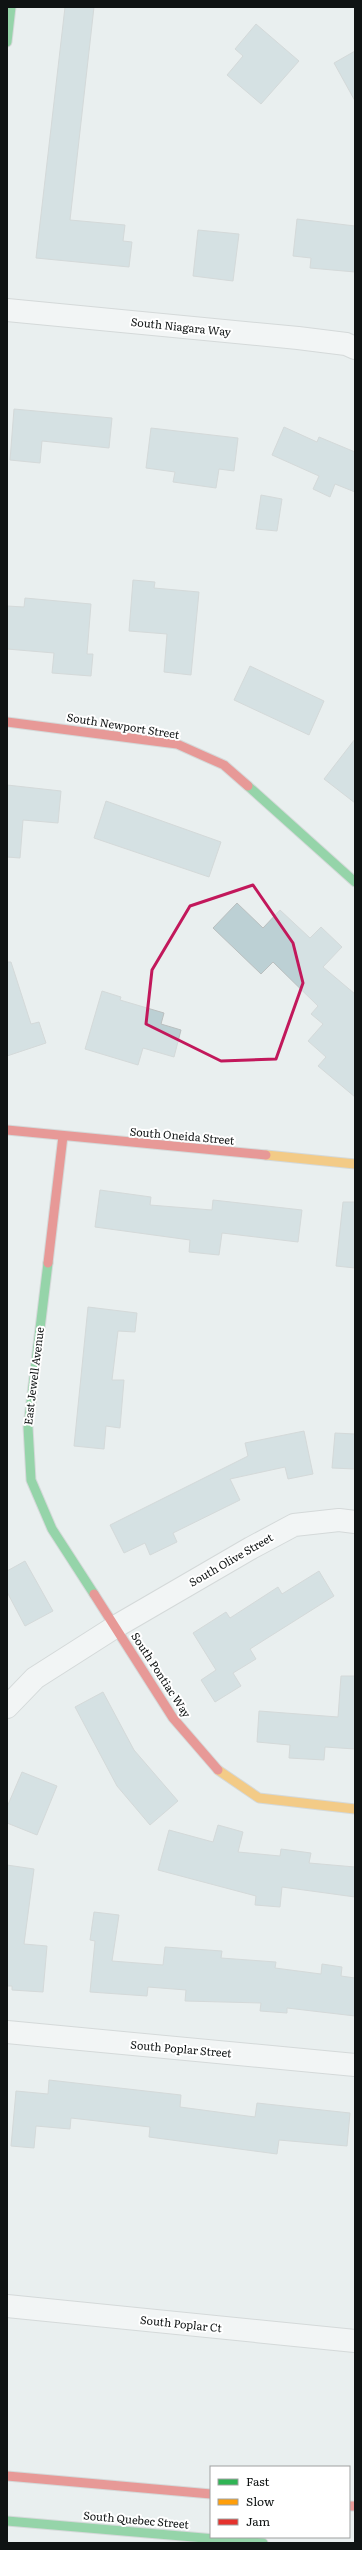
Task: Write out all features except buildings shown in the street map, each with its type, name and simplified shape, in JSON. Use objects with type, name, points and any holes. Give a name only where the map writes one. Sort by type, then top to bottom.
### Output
[{"type":"street","points":[[7,42],[11,7]]},
{"type":"street","name":"South Niagara Way","points":[[7,310],[298,338],[346,344],[355,348]]},
{"type":"street","name":"South Newport Street","points":[[7,722],[177,744],[224,765],[355,882]]},
{"type":"street","name":"South Oneida Street","points":[[7,1130],[355,1164]]},
{"type":"street","name":"East Jewell Avenue","points":[[63,1136],[28,1427],[31,1480],[52,1529],[115,1627]]},
{"type":"street","name":"South Olive Street","points":[[115,1627],[294,1525],[339,1520],[355,1522]]},
{"type":"street","points":[[7,1708],[35,1678],[115,1627]]},
{"type":"street","name":"South Pontiac Way","points":[[115,1627],[173,1718],[220,1772],[259,1798],[355,1809]]},
{"type":"street","name":"South Poplar Street","points":[[7,2032],[355,2065]]},
{"type":"street","name":"South Poplar Ct","points":[[7,2306],[355,2342]]},
{"type":"street","points":[[7,2476],[210,2494]]},
{"type":"street","name":"South Quebec Street","points":[[7,2521],[263,2543]]},
{"type":"highlighted area","points":[[253,885],[293,943],[303,983],[276,1059],[221,1061],[146,1024],[152,970],[190,906]]},
{"type":"traffic: fast","points":[[7,42],[11,7]]},
{"type":"traffic: fast","points":[[248,786],[355,882]]},
{"type":"traffic: fast","points":[[48,1263],[28,1427],[31,1480],[52,1529],[94,1594]]},
{"type":"traffic: fast","points":[[7,2521],[263,2543]]},
{"type":"traffic: slow","points":[[266,1155],[355,1164]]},
{"type":"traffic: slow","points":[[218,1770],[259,1798],[355,1809]]},
{"type":"traffic: jam","points":[[7,722],[177,744],[224,765],[248,786]]},
{"type":"traffic: jam","points":[[7,1130],[266,1155]]},
{"type":"traffic: jam","points":[[48,1263],[63,1136]]},
{"type":"traffic: jam","points":[[94,1594],[173,1718],[218,1770]]},
{"type":"traffic: jam","points":[[7,2476],[210,2494]]},
{"type":"traffic: jam","points":[[350,2506],[355,2506]]}]
